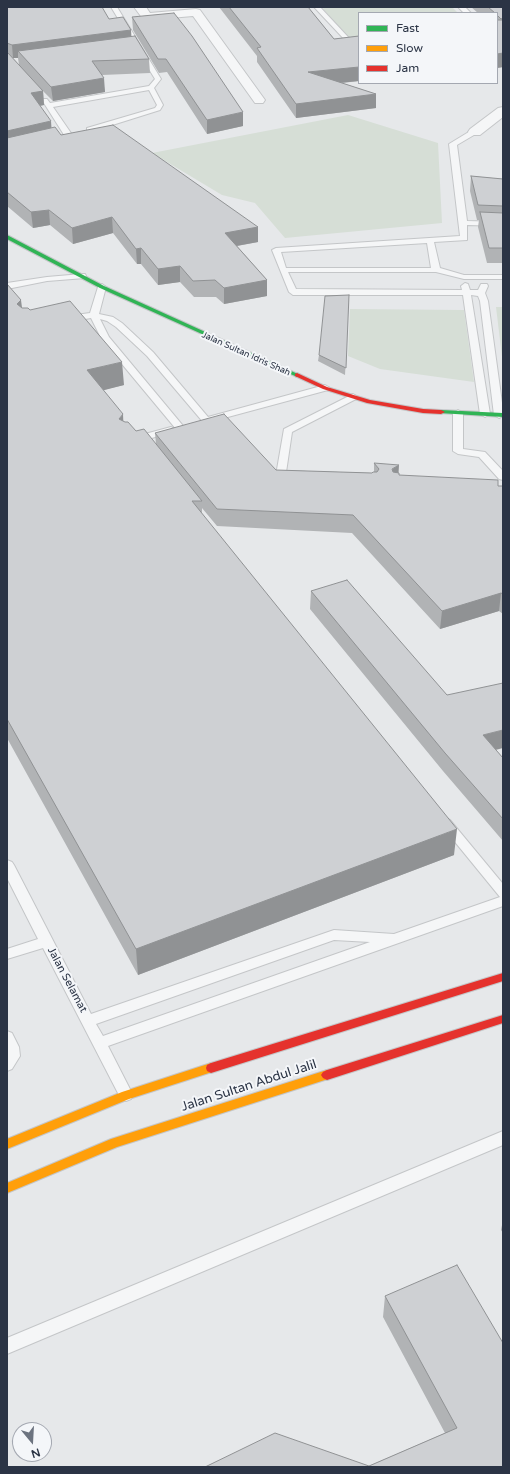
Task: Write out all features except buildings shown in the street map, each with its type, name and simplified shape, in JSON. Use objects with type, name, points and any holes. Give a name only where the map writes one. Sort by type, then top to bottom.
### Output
[{"type":"main road","name":"Jalan Sultan Idris Shah","points":[[7,237],[133,302],[325,388],[370,402],[423,411],[501,415]]},
{"type":"main road","points":[[114,283],[133,302]]},
{"type":"main road","points":[[7,1144],[126,1095],[323,1032],[503,977]]},
{"type":"main road","name":"Jalan Sultan Abdul Jalil","points":[[7,1188],[115,1143],[503,1019]]},
{"type":"street","points":[[140,7],[147,17],[196,12],[259,100]]},
{"type":"street","points":[[475,132],[503,111]]},
{"type":"lane","points":[[50,105],[151,88],[158,79],[135,47],[114,7]]},
{"type":"lane","points":[[317,7],[346,38],[358,45]]},
{"type":"lane","points":[[84,132],[158,109],[160,105],[151,88]]},
{"type":"lane","points":[[39,93],[73,135],[62,138]]},
{"type":"lane","points":[[475,132],[453,144],[464,238],[276,250],[293,292],[482,293]]},
{"type":"lane","points":[[463,223],[503,224]]},
{"type":"lane","points":[[430,240],[436,270]]},
{"type":"lane","points":[[283,270],[436,270],[464,277],[503,277]]},
{"type":"lane","points":[[7,286],[47,279],[82,276]]},
{"type":"lane","points":[[464,277],[485,414]]},
{"type":"lane","points":[[487,277],[482,293],[501,415]]},
{"type":"lane","points":[[102,287],[94,315],[105,338],[186,426]]},
{"type":"lane","points":[[56,322],[94,315],[110,320],[129,332],[150,354],[206,420]]},
{"type":"lane","points":[[127,442],[325,388]]},
{"type":"lane","points":[[296,482],[280,482],[287,431],[354,397]]},
{"type":"lane","points":[[458,413],[458,451],[482,454],[503,477]]},
{"type":"lane","points":[[140,438],[150,451]]},
{"type":"lane","points":[[438,812],[503,894]]},
{"type":"lane","name":"Jalan Selamat","points":[[7,864],[126,1095]]},
{"type":"lane","points":[[99,1043],[503,901]]},
{"type":"lane","points":[[88,1020],[334,935],[397,938]]},
{"type":"lane","points":[[7,954],[47,941]]},
{"type":"lane","points":[[7,1037],[12,1047],[13,1056],[7,1065]]},
{"type":"lane","points":[[7,1346],[503,1138]]},
{"type":"shaded area","points":[[322,7],[452,7],[457,12],[358,12],[358,39],[348,40]]},
{"type":"shaded area","points":[[348,115],[438,143],[442,223],[285,238],[255,203],[222,195],[152,153]]},
{"type":"shaded area","points":[[496,307],[503,307],[503,365]]},
{"type":"shaded area","points":[[350,309],[464,310],[474,382],[380,369],[348,356]]},
{"type":"traffic: fast","points":[[7,237],[102,287],[297,375]]},
{"type":"traffic: fast","points":[[441,412],[503,415]]},
{"type":"traffic: slow","points":[[7,1144],[126,1095],[211,1068]]},
{"type":"traffic: slow","points":[[7,1188],[115,1143],[327,1075]]},
{"type":"traffic: jam","points":[[297,375],[325,388],[369,402],[423,411],[441,412]]},
{"type":"traffic: jam","points":[[211,1068],[503,977]]},
{"type":"traffic: jam","points":[[327,1075],[503,1019]]}]
